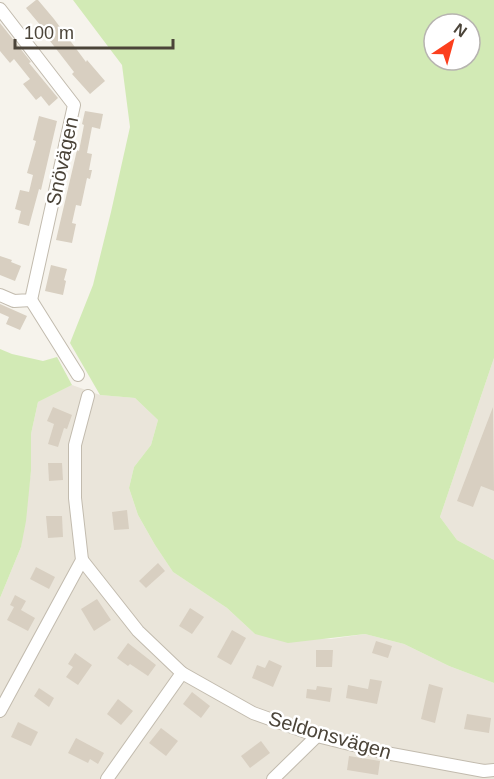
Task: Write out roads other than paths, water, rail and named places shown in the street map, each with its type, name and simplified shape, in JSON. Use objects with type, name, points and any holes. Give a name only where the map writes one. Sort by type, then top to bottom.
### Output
[{"type":"street","name":"Snövägen","points":[[0,9],[74,105],[31,300]]},
{"type":"street","points":[[0,295],[14,301],[31,300],[78,375]]},
{"type":"street","points":[[0,711],[82,560],[75,498],[75,445],[88,396]]},
{"type":"street","name":"Seldonsvägen","points":[[82,560],[138,631],[182,673],[253,713],[317,736],[386,753],[489,770]]},
{"type":"street","points":[[107,779],[182,673]]},
{"type":"street","points":[[273,779],[317,736]]},
{"type":"street","points":[[473,779],[489,770]]}]
